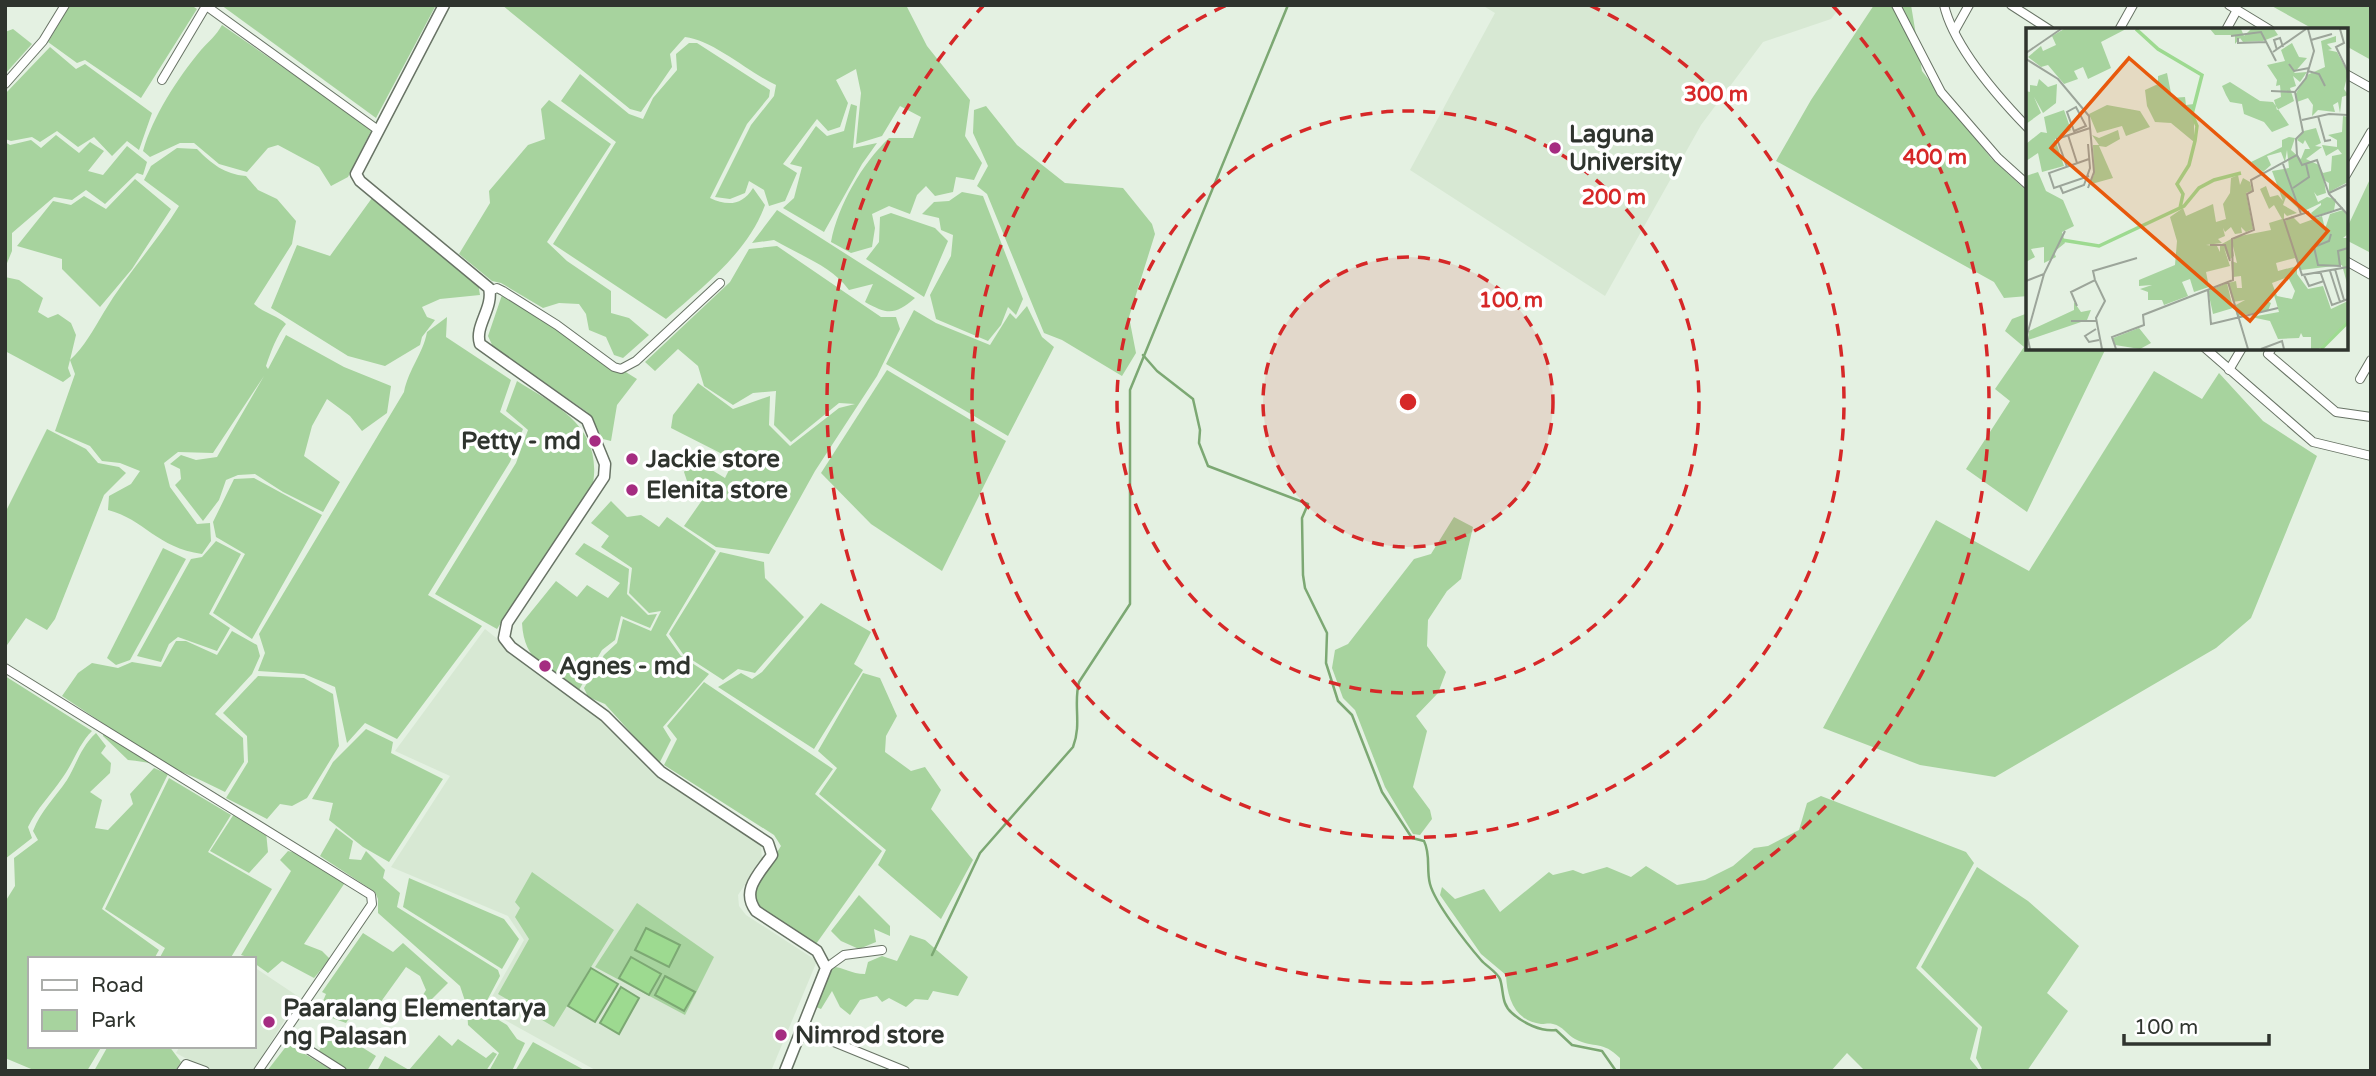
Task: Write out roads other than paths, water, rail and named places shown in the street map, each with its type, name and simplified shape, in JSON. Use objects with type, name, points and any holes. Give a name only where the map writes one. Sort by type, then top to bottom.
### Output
[{"type":"street","points":[[5,84],[43,41],[65,5]]},
{"type":"street","points":[[444,5],[356,170],[357,177],[483,282],[490,291],[491,303],[478,341],[587,420],[605,464],[600,484],[507,624],[506,642],[615,724],[661,772],[768,843],[772,855],[749,890],[749,901],[756,911],[817,951],[825,968]]},
{"type":"street","points":[[1896,5],[1941,92],[1998,158],[2026,183]]},
{"type":"street","points":[[1944,5],[1955,30],[1996,95],[2026,126]]},
{"type":"street","points":[[1955,30],[1969,5]]},
{"type":"street","points":[[2011,5],[2047,28]]},
{"type":"street","points":[[2120,28],[2133,5]]},
{"type":"street","points":[[2229,5],[2267,28]]},
{"type":"street","points":[[162,80],[206,6],[378,130]]},
{"type":"street","points":[[2227,28],[2237,10]]},
{"type":"street","points":[[2348,75],[2371,88]]},
{"type":"street","points":[[2348,172],[2371,132]]},
{"type":"street","points":[[2348,262],[2371,275]]},
{"type":"street","points":[[490,291],[496,288],[503,291],[557,325],[614,368],[621,369],[636,360],[720,283]]},
{"type":"street","points":[[2207,350],[2313,442],[2371,456]]},
{"type":"street","points":[[2229,370],[2241,350]]},
{"type":"street","points":[[2271,350],[2268,354],[2336,412],[2371,416]]},
{"type":"street","points":[[2360,379],[2371,360]]},
{"type":"street","points":[[5,668],[364,888],[371,895],[372,904],[258,1071]]},
{"type":"street","points":[[785,1071],[825,968],[844,955],[883,950]]},
{"type":"street","points":[[802,1029],[905,1071]]},
{"type":"street","points":[[284,1034],[342,1071]]},
{"type":"street","points":[[181,1071],[186,1064],[191,1063],[205,1071]]},
{"type":"waterway","points":[[932,955],[980,853],[1073,747],[1077,730],[1079,682],[1130,604],[1130,390],[1288,5]]},
{"type":"waterway","points":[[1143,355],[1157,371],[1193,399],[1200,430],[1199,443],[1208,466],[1308,504],[1302,518],[1303,575],[1305,588],[1327,633],[1326,663],[1338,701],[1352,715],[1382,792],[1412,838],[1424,841],[1430,884],[1438,902],[1475,953],[1499,976],[1508,1009],[1532,1026],[1556,1030],[1572,1045],[1602,1051],[1616,1071]]},
{"type":"place","name":"Laguna University","points":[[1555,148]]},
{"type":"place","name":"Petty - md","points":[[595,441]]},
{"type":"place","name":"Jackie store","points":[[632,459]]},
{"type":"place","name":"Elenita store","points":[[632,490]]},
{"type":"place","name":"Agnes - md","points":[[545,666]]},
{"type":"place","name":"Paaralang Elementarya ng Palasan","points":[[269,1022]]},
{"type":"place","name":"Nimrod store","points":[[781,1035]]}]
